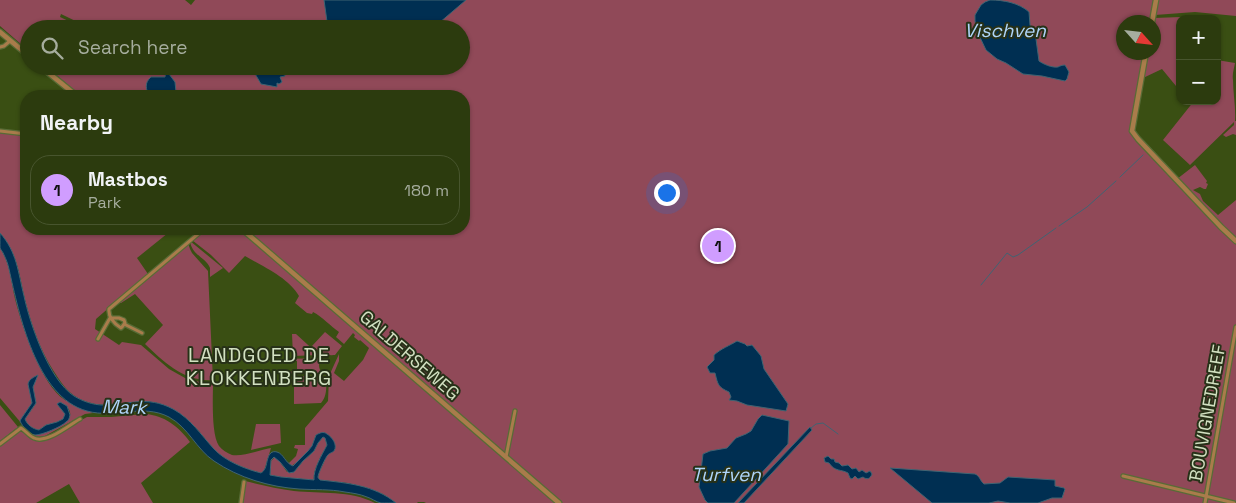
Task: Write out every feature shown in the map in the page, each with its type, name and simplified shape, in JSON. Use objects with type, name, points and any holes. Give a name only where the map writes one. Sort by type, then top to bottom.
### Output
[{"type":"street","points":[[1153,15],[1156,0]]},
{"type":"street","points":[[0,32],[20,49]]},
{"type":"street","points":[[0,47],[10,41]]},
{"type":"street","points":[[1145,60],[1132,131],[1138,140],[1236,241]]},
{"type":"street","points":[[51,75],[70,90]]},
{"type":"street","points":[[0,131],[20,133]]},
{"type":"street","points":[[124,324],[120,327],[115,324],[108,312],[109,308],[197,235]]},
{"type":"street","name":"GALDERSEWEG","points":[[249,235],[559,503]]},
{"type":"street","points":[[111,318],[123,319],[125,321],[124,324]]},
{"type":"street","points":[[98,339],[111,318]]},
{"type":"street","points":[[124,324],[142,333]]},
{"type":"street","name":"BOUVIGNEDREEF","points":[[1204,503],[1236,327]]},
{"type":"street","points":[[506,457],[515,411]]},
{"type":"street","points":[[0,444],[21,428],[34,438],[41,440],[51,437],[80,419]]},
{"type":"street","points":[[1123,476],[1234,503]]},
{"type":"street","points":[[242,503],[244,482]]},
{"type":"shaded area","points":[[0,0],[185,0],[191,5],[195,0],[1155,0],[1152,15],[1116,15],[1116,60],[1143,60],[1130,127],[1177,179],[1195,165],[1208,184],[1206,189],[1200,187],[1193,190],[1200,194],[1203,201],[1218,215],[1236,200],[1236,503],[396,503],[383,494],[368,488],[348,483],[320,480],[318,478],[319,473],[327,455],[334,450],[332,439],[327,434],[316,435],[313,446],[291,466],[288,464],[296,456],[298,449],[294,448],[295,445],[305,445],[305,428],[328,401],[329,376],[339,354],[339,361],[334,373],[344,381],[363,360],[369,348],[354,337],[353,333],[344,344],[336,337],[339,332],[317,314],[313,312],[312,314],[307,313],[295,303],[299,296],[295,290],[275,273],[245,256],[229,273],[192,240],[197,235],[470,235],[470,90],[74,90],[57,75],[470,75],[470,20],[73,20],[61,14],[60,17],[66,20],[20,20],[20,43],[0,26]]},
{"type":"shaded area","points":[[1158,0],[1236,0],[1236,16],[1195,12],[1155,15]]},
{"type":"shaded area","points":[[1176,17],[1176,86],[1162,69],[1143,78],[1147,60],[1161,60],[1161,18]]},
{"type":"shaded area","points":[[1221,61],[1235,63],[1233,78],[1236,135],[1233,134],[1226,137],[1223,135],[1234,125],[1234,122],[1190,165],[1163,140],[1191,105],[1221,105]]},
{"type":"shaded area","points":[[0,133],[20,135],[20,235],[166,235],[137,258],[148,274],[96,319],[95,329],[119,345],[122,342],[141,345],[169,369],[185,378],[213,383],[214,424],[216,440],[219,446],[232,455],[271,448],[264,471],[261,473],[248,469],[224,457],[214,449],[190,422],[166,406],[155,402],[97,404],[78,398],[70,392],[58,378],[38,340],[12,250],[0,233]]},
{"type":"shaded area","points":[[190,241],[223,268],[210,277],[208,264],[193,250]]},
{"type":"shaded area","points":[[188,243],[192,253],[208,271],[213,380],[193,378],[175,370],[145,344],[163,325],[135,294],[118,303]]},
{"type":"shaded area","points":[[0,248],[8,266],[22,324],[40,369],[56,392],[65,400],[93,413],[85,414],[45,436],[35,436],[27,430],[33,434],[40,434],[64,423],[70,416],[68,408],[63,404],[58,405],[65,414],[63,419],[46,425],[39,430],[30,426],[25,419],[36,403],[31,379],[32,403],[20,421],[22,424],[0,398]]},
{"type":"shaded area","points":[[325,332],[342,346],[335,355],[325,354],[312,346]]},
{"type":"shaded area","points":[[292,334],[296,334],[319,355],[293,356]]},
{"type":"shaded area","points":[[322,358],[319,365],[322,373],[285,374],[285,372],[297,371],[297,361],[285,361],[285,359]]},
{"type":"shaded area","points":[[294,376],[326,376],[326,393],[321,403],[294,404]]},
{"type":"shaded area","points":[[0,405],[18,427],[0,441]]},
{"type":"shaded area","points":[[145,414],[165,419],[181,431],[190,442],[141,483],[153,503],[80,503],[69,484],[36,503],[0,503],[0,446],[19,431],[35,440],[42,441],[87,417]]},
{"type":"shaded area","points":[[256,424],[280,424],[281,443],[251,450]]},
{"type":"shaded area","points":[[323,437],[327,445],[316,467],[314,480],[270,475],[271,461],[275,457],[287,472],[294,472],[314,451]]},
{"type":"shaded area","points":[[245,481],[294,491],[346,494],[375,503],[242,503]]},
{"type":"water","points":[[324,0],[466,0],[443,20],[327,20]]},
{"type":"water","name":"Vischven","points":[[990,0],[1021,6],[1029,12],[1030,25],[1036,39],[1039,61],[1053,67],[1065,65],[1069,72],[1065,81],[1023,74],[997,59],[986,50],[977,31],[975,15],[981,5]]},
{"type":"water","points":[[165,75],[170,75],[175,82],[176,90],[147,90],[147,82],[151,77],[165,77]]},
{"type":"water","points":[[256,75],[285,75],[280,77],[282,82],[277,83],[277,87],[261,84]]},
{"type":"water","name":"Mark","points":[[0,233],[6,240],[13,255],[27,308],[42,350],[56,378],[74,396],[80,400],[99,405],[154,402],[173,409],[185,418],[214,449],[229,461],[261,473],[271,453],[279,453],[293,466],[312,446],[316,435],[324,433],[332,439],[335,449],[328,455],[322,465],[318,477],[320,480],[350,484],[379,492],[396,503],[381,503],[364,496],[334,490],[288,488],[255,481],[214,461],[202,451],[182,427],[169,417],[149,411],[97,413],[69,403],[55,389],[43,372],[33,352],[18,308],[8,263],[0,248]],"holes":[[[323,437],[327,445],[316,467],[314,480],[270,475],[271,460],[274,457],[289,473],[294,472],[314,451]]]},
{"type":"water","points":[[737,341],[747,346],[752,345],[761,356],[764,369],[788,404],[786,411],[729,400],[731,397],[729,392],[719,385],[715,373],[710,373],[707,367],[714,360],[714,355]]},
{"type":"water","points":[[38,375],[33,387],[36,403],[25,419],[27,423],[32,428],[39,430],[46,425],[63,419],[65,414],[57,404],[60,402],[67,406],[70,415],[68,421],[60,426],[35,435],[28,432],[20,421],[32,403],[28,384],[32,378]]},
{"type":"water","name":"Turfven","points":[[762,415],[789,421],[788,444],[734,503],[708,503],[699,487],[703,454],[727,448],[736,438],[751,431]]},
{"type":"water","points":[[810,427],[812,430],[744,503],[738,503]]},
{"type":"water","points":[[828,456],[842,466],[848,465],[852,469],[856,468],[859,472],[862,470],[866,473],[870,471],[872,474],[868,478],[858,479],[855,476],[852,479],[848,473],[836,469],[825,462],[824,458]]},
{"type":"water","points":[[890,468],[975,474],[984,484],[1000,483],[1008,477],[1055,480],[1055,486],[1065,489],[1062,498],[1052,498],[1038,503],[998,501],[989,503],[932,503]]},
{"type":"waterway","points":[[1120,177],[1143,155]]},
{"type":"waterway","points":[[1059,226],[1087,207],[1116,181]]},
{"type":"waterway","points":[[981,285],[1007,253],[1013,257],[1018,255],[1056,228]]},
{"type":"waterway","points":[[811,428],[816,424],[823,423],[838,434]]},
{"type":"place","name":"Mastbos","points":[[718,246]]},
{"type":"district","name":"LANDGOED DE KLOKKENBERG","points":[[259,366]]}]
